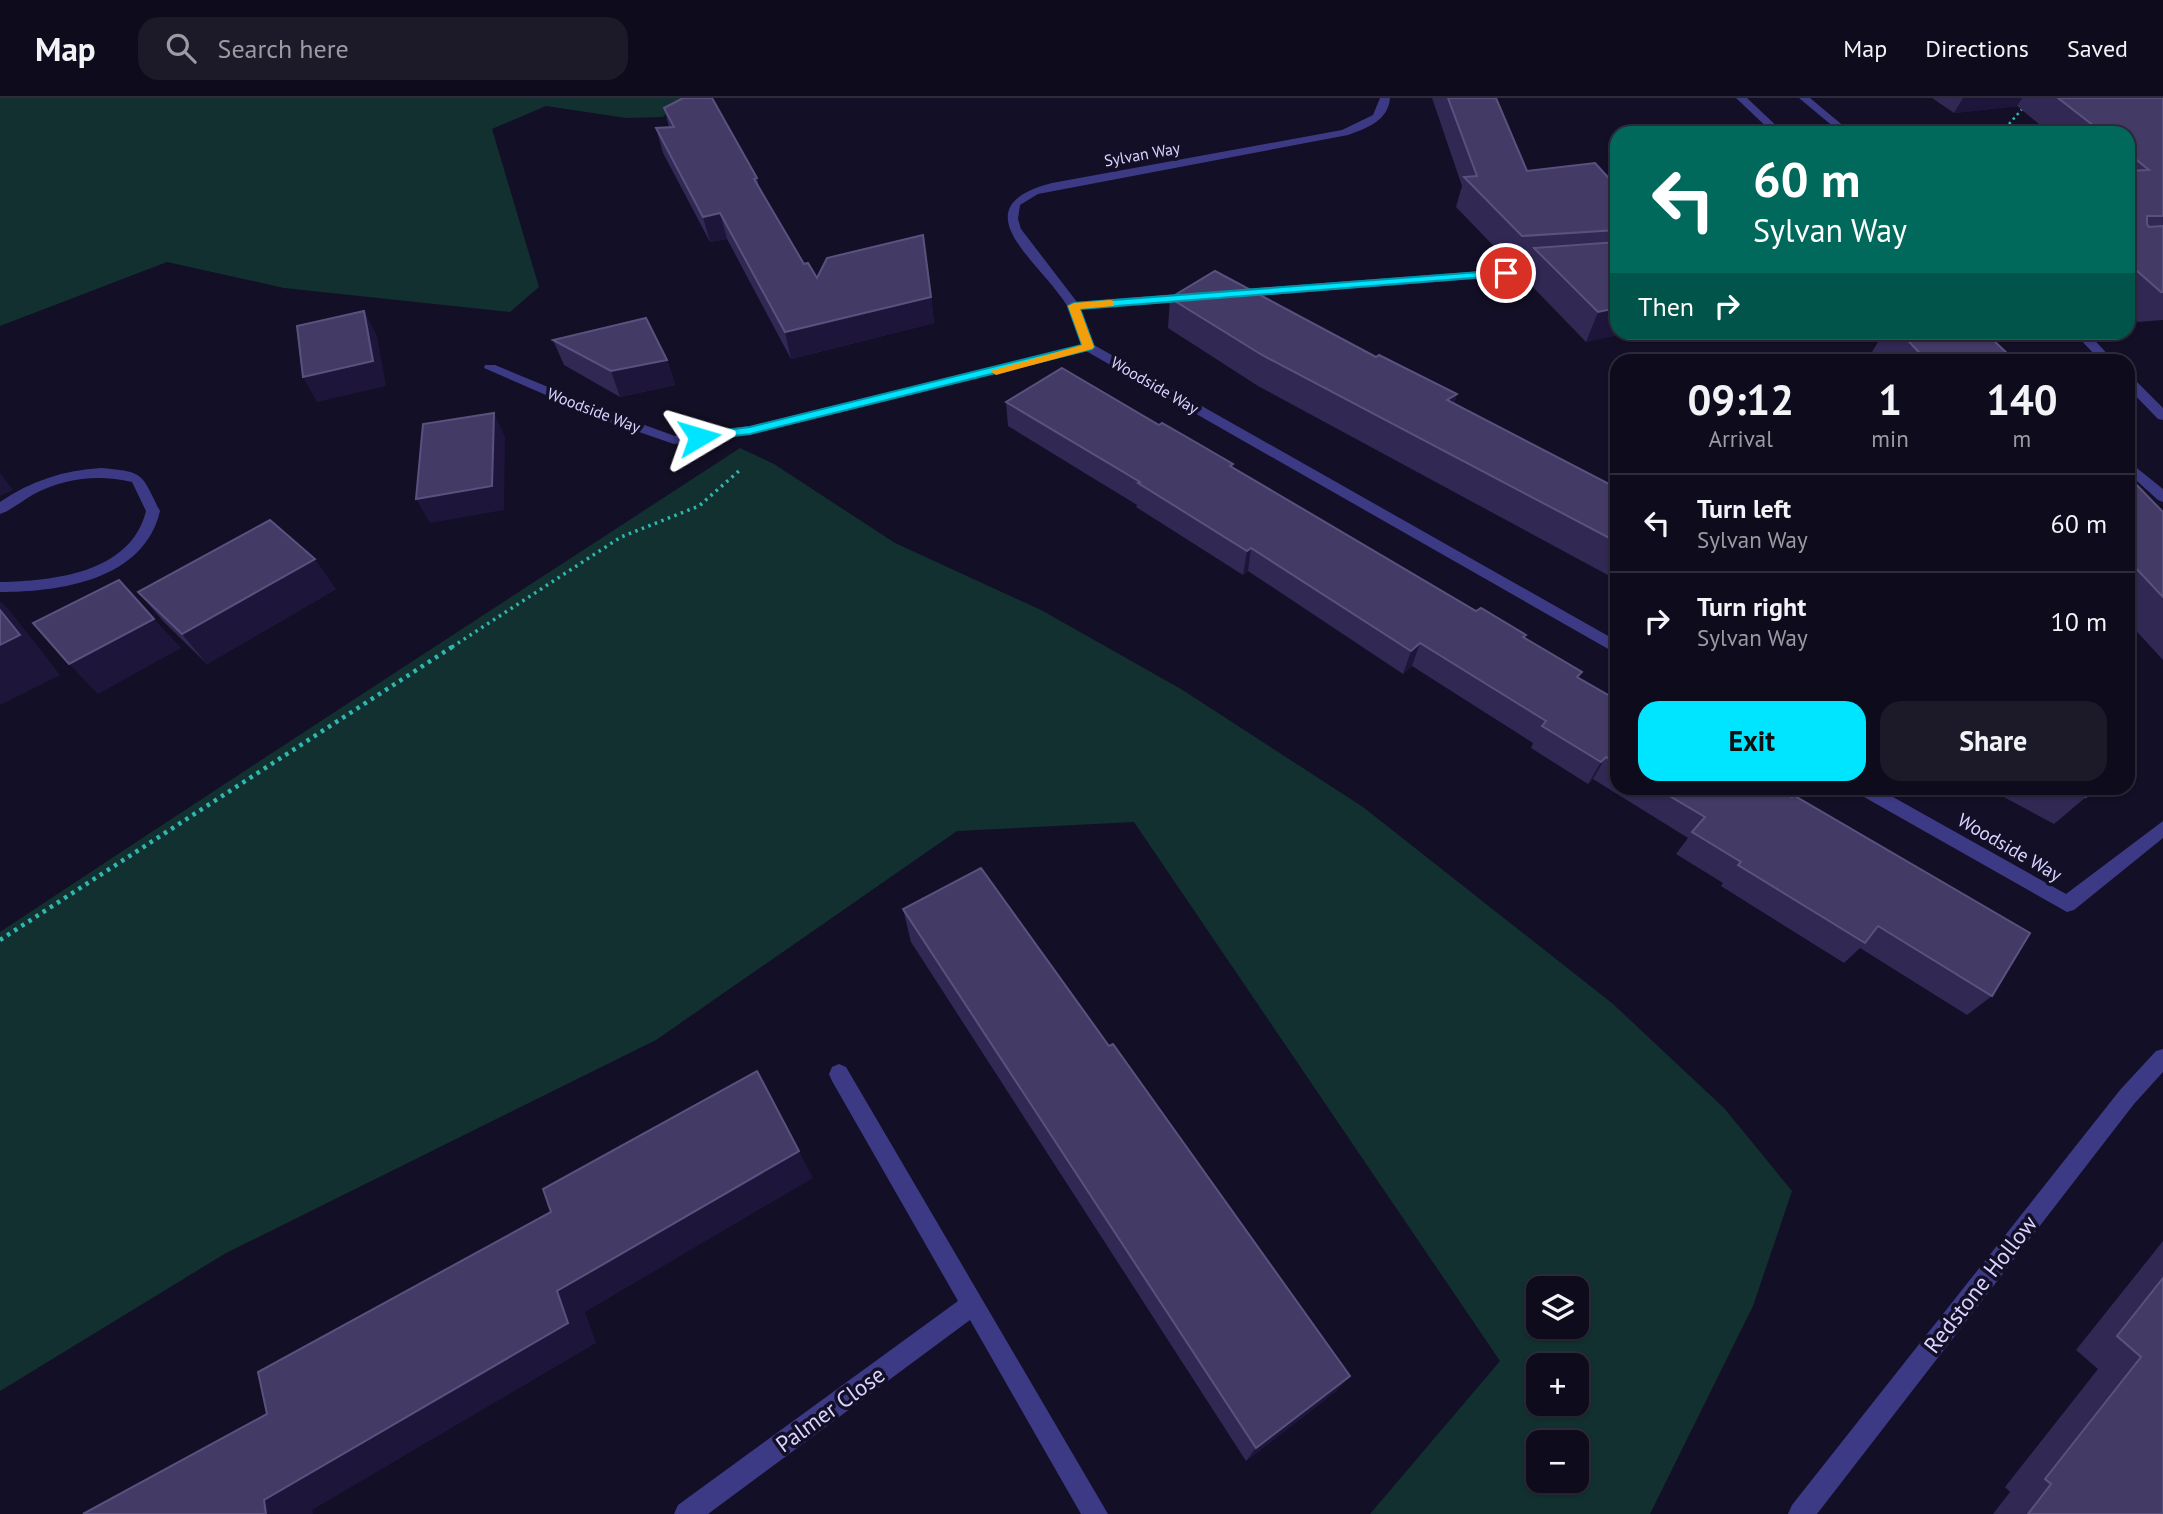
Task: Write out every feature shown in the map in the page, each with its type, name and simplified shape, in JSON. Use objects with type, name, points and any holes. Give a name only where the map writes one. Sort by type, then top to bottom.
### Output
[{"type":"street","name":"Sylvan Way","points":[[1088,347],[1074,306],[1015,229],[1010,215],[1013,206],[1021,198],[1033,191],[1052,186],[1344,132],[1372,121],[1382,113],[1385,98]]},
{"type":"street","points":[[1741,98],[1771,126]]},
{"type":"street","points":[[1804,98],[1838,126]]},
{"type":"street","points":[[1074,306],[1562,269]]},
{"type":"street","points":[[2087,340],[2101,354]]},
{"type":"street","name":"Woodside Way","points":[[490,368],[606,416],[674,440],[750,430],[1088,347],[1610,644]]},
{"type":"street","points":[[2135,388],[2163,416]]},
{"type":"street","points":[[2135,471],[2163,497]]},
{"type":"street","points":[[0,509],[22,493],[74,473],[116,472],[137,479],[153,511],[148,530],[133,550],[106,567],[57,582],[23,588],[0,587]]},
{"type":"street","name":"Woodside Way","points":[[1875,795],[2067,904],[2163,828]]},
{"type":"street","name":"Redstone Hollow","points":[[1801,1514],[2127,1097],[2163,1058]]},
{"type":"street","points":[[839,1074],[1095,1514]]},
{"type":"street","name":"Palmer Close","points":[[687,1514],[973,1304]]},
{"type":"path","points":[[2007,126],[2032,98]]},
{"type":"path","points":[[0,940],[621,537],[699,506],[749,461]]},
{"type":"green space","points":[[0,98],[703,98],[679,100],[663,117],[626,118],[546,106],[492,129],[539,287],[510,312],[284,288],[167,262],[0,326]]},
{"type":"green space","points":[[740,448],[774,464],[895,543],[1041,610],[1181,689],[1363,807],[1613,1004],[1724,1108],[1792,1191],[1753,1306],[1650,1514],[1370,1514],[1500,1361],[1134,822],[957,831],[656,1040],[226,1253],[0,1391],[0,932]]},
{"type":"building","points":[[683,98],[712,98],[757,178],[754,179],[804,264],[808,263],[817,278],[827,258],[923,235],[931,297],[785,332],[720,213],[703,217],[656,128],[674,127],[664,108]]},
{"type":"building","points":[[1448,98],[1496,98],[1527,171],[1595,163],[1610,179],[1610,230],[1522,236],[1464,177],[1477,176]]},
{"type":"building","points":[[2058,98],[2163,98],[2163,216],[2147,216],[2147,224],[2149,227],[2163,226],[2163,292],[2135,269],[2135,171],[2149,170],[2135,159],[2135,126],[2094,126]]},
{"type":"building","points":[[1610,243],[1610,309],[1598,312],[1534,248]]},
{"type":"building","points":[[1215,271],[1376,357],[1379,355],[1457,394],[1447,400],[1610,484],[1610,538],[1262,355],[1170,298]]},
{"type":"building","points":[[364,311],[373,361],[303,377],[297,326]]},
{"type":"building","points":[[646,318],[667,360],[611,371],[553,340]]},
{"type":"building","points":[[1907,340],[1993,340],[2008,354],[1920,354]]},
{"type":"building","points":[[1062,368],[1159,425],[1162,423],[1233,464],[1230,466],[1476,611],[1481,608],[1582,672],[1577,677],[1610,696],[1610,760],[1606,757],[1601,762],[1542,726],[1546,721],[1420,643],[1411,651],[1251,548],[1247,551],[1138,483],[1140,482],[1006,402]]},
{"type":"building","points":[[494,413],[492,486],[416,499],[423,424]]},
{"type":"building","points":[[2135,483],[2163,512],[2163,597],[2135,567]]},
{"type":"building","points":[[270,520],[315,559],[182,634],[138,592]]},
{"type":"building","points":[[119,580],[154,619],[69,664],[33,623]]},
{"type":"building","points":[[0,610],[20,635],[0,645]]},
{"type":"building","points":[[1668,795],[1793,795],[2030,933],[1992,996],[1878,926],[1865,943],[1738,865],[1741,862],[1692,832],[1705,817]]},
{"type":"building","points":[[981,868],[1109,1046],[1113,1044],[1350,1376],[1256,1448],[903,909]]},
{"type":"building","points":[[757,1071],[799,1151],[557,1291],[568,1323],[264,1500],[266,1514],[83,1514],[267,1414],[258,1372],[551,1212],[543,1189]]},
{"type":"building","points":[[2163,1278],[2163,1514],[2028,1514],[2051,1484],[2045,1479],[2141,1357],[2117,1336]]},
{"type":"slow traffic","points":[[996,371],[1088,347],[1074,306],[1110,304]]},
{"type":"route","points":[[699,437],[750,430],[1088,347],[1074,306],[1506,273]]}]
